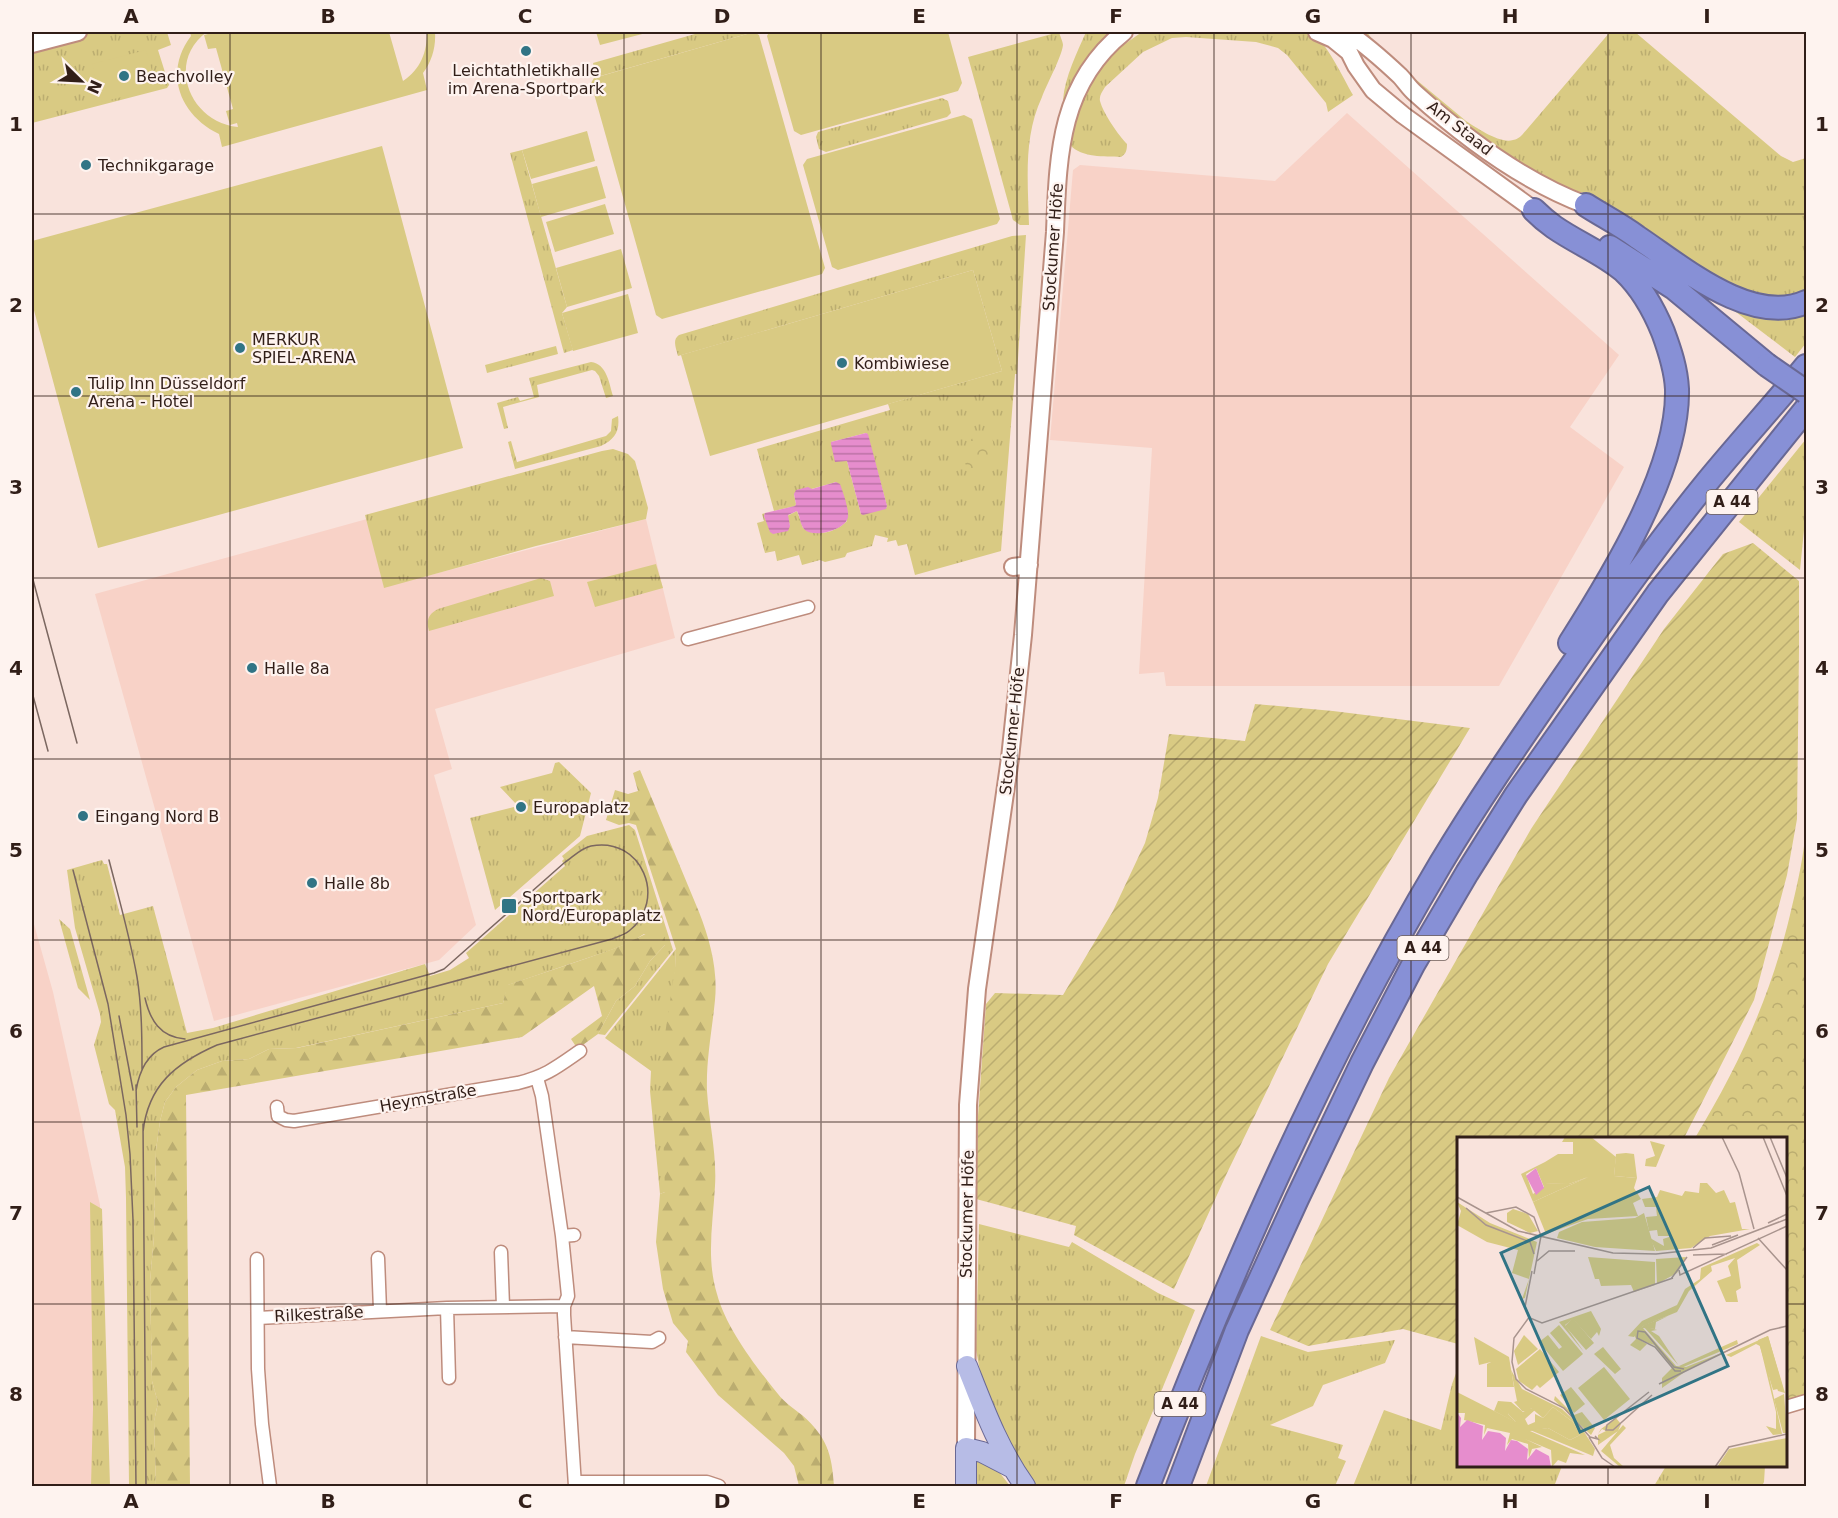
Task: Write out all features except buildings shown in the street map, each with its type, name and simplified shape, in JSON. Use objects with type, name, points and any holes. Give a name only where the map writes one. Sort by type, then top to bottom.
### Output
[{"type":"highway","points":[[1586,206],[1636,236],[1678,266],[1749,304],[1774,308],[1806,302]]},
{"type":"highway","points":[[1534,210],[1561,219],[1640,265],[1771,359],[1806,375]]},
{"type":"highway","points":[[1494,779],[1515,729],[1600,595],[1631,538],[1653,490],[1675,420],[1677,389],[1673,360],[1655,312],[1623,271],[1591,248],[1555,228],[1534,210]]},
{"type":"highway","points":[[1678,266],[1806,392]]},
{"type":"highway","name":"A 44","points":[[1148,1486],[1213,1322],[1274,1182],[1323,1081],[1424,893],[1494,779],[1617,599],[1707,482],[1806,366]]},
{"type":"highway","name":"A 44","points":[[1178,1486],[1237,1330],[1297,1199],[1413,965],[1516,795],[1658,593],[1806,409]]},
{"type":"main road","points":[[967,1366],[992,1432],[1011,1467],[1025,1486]]},
{"type":"main road","points":[[966,1486],[966,1448],[982,1452],[1011,1467]]},
{"type":"street","points":[[32,44],[78,32]]},
{"type":"street","name":"Stockumer Höfe","points":[[966,1448],[968,1105],[977,989],[1012,743],[1021,566],[1055,232],[1057,177],[1063,131],[1074,99],[1084,78],[1108,47],[1124,32]]},
{"type":"street","name":"Am Staad","points":[[1317,32],[1333,39],[1349,52]]},
{"type":"street","name":"Am Staad","points":[[1346,32],[1349,52],[1360,73],[1373,90],[1403,115],[1534,210]]},
{"type":"street","name":"Am Staad","points":[[1346,32],[1364,44],[1401,77],[1412,91],[1470,139],[1511,167],[1562,196],[1586,206]]},
{"type":"street","points":[[688,639],[808,607]]},
{"type":"street","name":"Heymstraße","points":[[277,1107],[278,1116],[285,1120],[294,1120],[537,1078],[580,1051]]},
{"type":"street","points":[[537,1078],[568,1235],[568,1296],[564,1306],[575,1484],[707,1482],[719,1486]]},
{"type":"street","points":[[501,1252],[503,1306]]},
{"type":"street","name":"Rilkestraße","points":[[378,1258],[380,1310]]},
{"type":"street","points":[[257,1259],[258,1369],[270,1486]]},
{"type":"street","name":"Rilkestraße","points":[[258,1318],[380,1310],[564,1306]]},
{"type":"street","points":[[447,1308],[449,1378]]},
{"type":"street","points":[[565,1336],[652,1342],[659,1338]]},
{"type":"street","points":[[1787,1406],[1806,1401]]},
{"type":"shaded area","points":[[1347,113],[1619,355],[1570,427],[1624,467],[1499,686],[1166,686],[1164,672],[1139,674],[1152,448],[1050,440],[1073,170],[1080,165],[1275,181]]},
{"type":"shaded area","points":[[866,433],[887,506],[886,509],[863,515],[847,461],[835,462],[831,442]]},
{"type":"shaded area","points":[[836,482],[840,484],[848,510],[848,517],[842,526],[829,532],[808,532],[804,529],[797,511],[788,515],[790,526],[788,531],[773,534],[770,532],[765,513],[795,506],[796,490],[808,487],[812,489]]},
{"type":"shaded area","points":[[367,519],[384,587],[646,519],[675,638],[435,709],[452,769],[434,775],[476,925],[439,960],[214,1021],[95,594]]},
{"type":"shaded area","points":[[32,917],[53,992],[100,1205],[105,1486],[32,1486]]},
{"type":"green space","points":[[92,32],[167,32],[171,45],[158,50],[169,85],[167,88],[32,123],[32,48],[47,46]]},
{"type":"green space","points":[[190,32],[207,32],[204,35],[212,32],[389,32],[403,81],[422,60],[427,32],[435,32],[431,59],[423,73],[427,90],[222,147],[219,134],[194,116],[180,92],[177,78],[178,64],[191,36]],"holes":[[[204,35],[208,49],[216,48],[233,109],[226,111],[230,125],[221,123],[207,114],[196,102],[189,89],[186,73],[188,58],[195,44]]]},
{"type":"green space","points":[[596,32],[650,32],[600,45]]},
{"type":"green space","points":[[702,32],[754,32],[597,77],[593,63]]},
{"type":"green space","points":[[754,32],[759,35],[825,268],[822,274],[662,319],[656,315],[591,83],[594,78]]},
{"type":"green space","points":[[769,32],[948,32],[962,83],[958,91],[801,135],[794,131],[767,36]]},
{"type":"green space","points":[[1059,32],[1063,44],[1062,50],[1036,112],[1029,144],[1029,225],[1020,225],[1013,220],[968,57]]},
{"type":"green space","points":[[1086,32],[1119,32],[1067,99],[1063,100],[1069,73]]},
{"type":"green space","points":[[1142,32],[1310,32],[1328,51],[1353,95],[1328,112],[1326,103],[1287,55],[1278,48],[1256,42],[1172,38],[1143,52],[1105,87],[1101,94],[1100,101],[1104,112],[1127,144],[1124,155],[1121,157],[1094,156],[1075,149],[1070,145],[1080,97],[1109,55]]},
{"type":"green space","points":[[1358,32],[1367,32],[1378,48],[1466,121],[1489,135],[1508,141],[1515,140],[1522,135],[1610,32],[1635,32],[1781,156],[1793,162],[1806,158],[1806,343],[1795,357],[1724,303],[1692,261],[1590,195],[1550,183],[1526,169],[1445,112]]},
{"type":"green space","name":"Beachvolley","points":[[146,50],[157,88],[102,102],[92,64]]},
{"type":"green space","points":[[942,98],[948,101],[951,113],[947,117],[826,152],[819,149],[816,137],[818,132]]},
{"type":"green space","points":[[964,115],[972,119],[1000,219],[997,224],[838,270],[832,267],[803,165],[807,159]]},
{"type":"green space","points":[[587,131],[595,161],[531,179],[522,150]]},
{"type":"green space","name":"MERKUR SPIEL-ARENA","points":[[382,146],[463,448],[98,548],[32,303],[32,241]]},
{"type":"green space","points":[[522,150],[567,307],[562,313],[573,350],[564,353],[510,153]]},
{"type":"green space","points":[[597,166],[606,198],[541,217],[532,184]]},
{"type":"green space","points":[[605,204],[614,234],[555,252],[546,222]]},
{"type":"green space","points":[[1026,235],[1017,374],[1015,374],[1001,551],[915,575],[907,544],[898,546],[896,540],[887,542],[888,538],[875,535],[872,546],[825,562],[820,560],[802,565],[799,555],[777,561],[775,551],[765,553],[757,523],[764,521],[762,514],[765,513],[766,520],[790,526],[787,516],[797,511],[803,528],[814,533],[832,531],[847,521],[836,482],[794,494],[795,506],[774,511],[757,449],[890,410],[888,404],[1002,371],[973,270],[678,356],[675,344],[677,337],[1012,236]],"holes":[[[867,434],[887,506],[861,514],[847,461],[831,442]]]},
{"type":"green space","points":[[621,249],[632,288],[567,307],[556,268]]},
{"type":"green space","name":"Kombiwiese","points":[[973,270],[1002,371],[710,456],[681,355]]},
{"type":"green space","points":[[628,294],[638,333],[573,351],[562,313]]},
{"type":"green space","points":[[556,346],[558,354],[487,373],[485,365]]},
{"type":"green space","points":[[591,362],[601,366],[604,370],[613,396],[606,398],[599,376],[592,370],[537,385],[539,397],[503,407],[508,428],[504,429],[497,403],[518,397],[520,401],[534,397],[529,378]]},
{"type":"green space","points":[[618,416],[616,434],[601,446],[515,469],[508,442],[511,441],[517,462],[606,436],[611,431],[612,419]]},
{"type":"green space","points":[[978,433],[992,439],[994,450],[991,469],[982,474],[969,470],[964,459],[967,447]]},
{"type":"green space","points":[[1806,439],[1806,510],[1800,570],[1739,522]]},
{"type":"green space","points":[[613,449],[628,454],[635,461],[648,508],[646,519],[536,546],[384,588],[365,515]]},
{"type":"green space","points":[[1753,543],[1799,581],[1797,819],[1787,875],[1754,1000],[1685,1137],[1457,1137],[1457,1344],[1403,1329],[1308,1346],[1270,1330],[1389,1078],[1531,829],[1664,629],[1723,554]]},
{"type":"green space","points":[[656,564],[663,588],[595,607],[587,582]]},
{"type":"green space","points":[[541,578],[550,581],[554,596],[429,631],[429,618],[438,609]]},
{"type":"green space","points":[[1255,704],[1470,728],[1328,964],[1174,1289],[1074,1235],[1076,1226],[976,1199],[978,1116],[986,1004],[995,993],[1063,995],[1113,911],[1145,843],[1158,798],[1169,734],[1245,741]]},
{"type":"green space","points":[[559,762],[591,793],[580,836],[495,910],[470,818],[518,806],[500,787],[552,773],[555,763]]},
{"type":"green space","points":[[640,770],[707,933],[714,966],[716,989],[708,1057],[707,1091],[715,1162],[711,1254],[717,1294],[727,1320],[751,1359],[780,1397],[802,1415],[823,1439],[830,1455],[834,1486],[799,1486],[794,1466],[784,1453],[718,1395],[686,1352],[688,1341],[673,1323],[663,1289],[656,1242],[660,1194],[665,1192],[661,1061],[676,949],[636,825],[629,823],[619,825],[606,820],[615,790],[628,794],[638,791],[633,773]]},
{"type":"green space","points":[[1806,821],[1806,1397],[1787,1403],[1787,1137],[1696,1137],[1726,1084],[1763,1003],[1782,945],[1804,848]]},
{"type":"green space","points":[[629,825],[635,830],[673,950],[605,1035],[598,1034],[616,1001],[635,986],[650,961],[665,945],[644,934],[611,950],[508,985],[503,1003],[296,1048],[269,1049],[249,1059],[222,1061],[197,1070],[176,1087],[165,1102],[156,1150],[154,1236],[150,1282],[152,1381],[158,1403],[154,1421],[156,1486],[129,1486],[125,1167],[115,1110],[109,1104],[94,1045],[101,1022],[100,1014],[75,928],[67,870],[102,860],[104,864],[107,864],[120,915],[153,906],[187,1033],[213,1028],[425,964],[430,976],[450,970],[469,958],[466,953],[565,866],[562,856],[587,836]]},
{"type":"green space","points":[[59,919],[70,929],[90,1000],[78,988]]},
{"type":"green space","points":[[655,931],[665,937],[665,945],[650,961],[635,986],[616,1001],[598,1034],[580,1047],[575,1045],[571,1039],[602,1016],[594,986],[522,1037],[186,1095],[190,1486],[156,1486],[154,1421],[158,1403],[152,1381],[150,1282],[154,1236],[156,1150],[165,1102],[176,1087],[197,1070],[222,1061],[249,1059],[269,1049],[297,1048],[503,1003],[507,985],[613,949]]},
{"type":"green space","points":[[676,949],[665,1192],[660,1194],[650,1091],[651,1071],[605,1038]]},
{"type":"green space","points":[[90,1202],[102,1209],[110,1486],[91,1486],[93,1409]]},
{"type":"green space","points":[[979,1224],[1069,1247],[1072,1242],[1158,1293],[1195,1310],[1124,1486],[1034,1486],[986,1402],[976,1350]]},
{"type":"green space","points":[[1261,1336],[1308,1352],[1395,1340],[1385,1363],[1323,1385],[1313,1406],[1270,1425],[1343,1445],[1338,1458],[1346,1461],[1335,1486],[1206,1486]]},
{"type":"green space","points":[[1457,1371],[1457,1467],[1562,1467],[1555,1484],[1563,1486],[1353,1486],[1384,1410],[1441,1430]]},
{"type":"green space","points":[[976,1457],[996,1468],[1010,1486],[976,1486]]},
{"type":"green space","points":[[1665,1467],[1765,1467],[1762,1486],[1654,1486]]},
{"type":"tram line","points":[[32,576],[77,743]]},
{"type":"tram line","points":[[32,692],[48,751]]},
{"type":"tram line","points":[[136,1091],[144,1065],[152,1055],[164,1047],[444,969],[564,863],[587,847],[609,846],[624,851],[636,860],[644,873],[648,888],[647,903],[641,918],[625,934],[217,1045],[189,1060],[166,1078],[151,1101],[143,1132]]},
{"type":"tram line","points":[[109,860],[137,977],[141,1012],[142,1070]]},
{"type":"tram line","points":[[73,870],[108,1004],[130,1154],[133,1220],[136,1486]]},
{"type":"tram line","points":[[145,998],[153,1020],[158,1026],[169,1035],[185,1039]]},
{"type":"tram line","points":[[119,1016],[133,1090]]},
{"type":"tram line","points":[[136,1085],[137,1127]]},
{"type":"tram line","points":[[143,1124],[146,1486]]},
{"type":"place","name":"Leichtathletikhalle im Arena-Sportpark","points":[[526,51]]},
{"type":"place","name":"Beachvolley","points":[[124,76]]},
{"type":"place","name":"Technikgarage","points":[[86,165]]},
{"type":"place","name":"MERKUR SPIEL-ARENA","points":[[240,348]]},
{"type":"place","name":"Kombiwiese","points":[[842,363]]},
{"type":"place","name":"Tulip Inn Düsseldorf Arena - Hotel","points":[[76,392]]},
{"type":"place","name":"Halle 8a","points":[[252,668]]},
{"type":"place","name":"Europaplatz","points":[[521,807]]},
{"type":"place","name":"Eingang Nord B","points":[[83,816]]},
{"type":"place","name":"Halle 8b","points":[[312,883]]},
{"type":"place","name":"Sportpark Nord/Europaplatz","points":[[509,906]]}]
